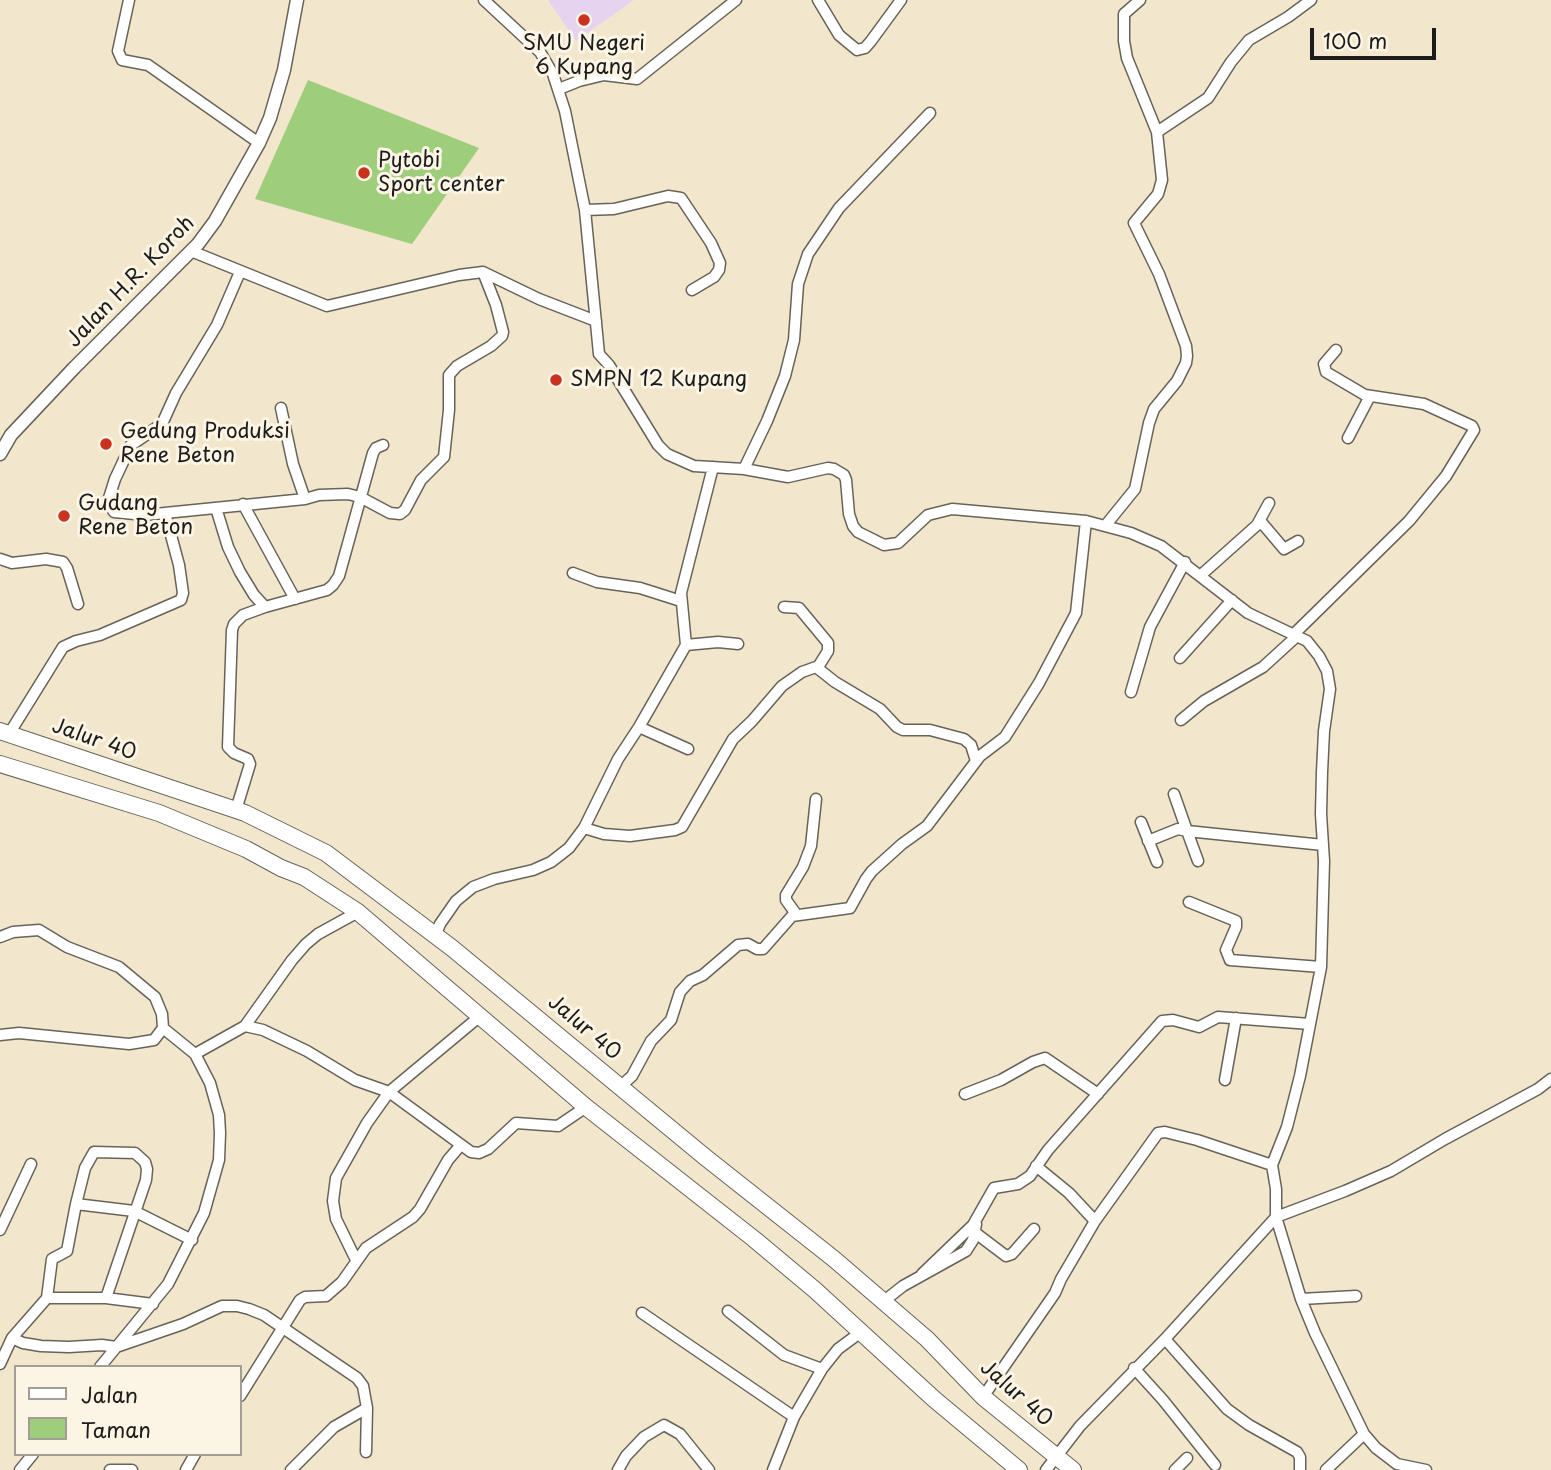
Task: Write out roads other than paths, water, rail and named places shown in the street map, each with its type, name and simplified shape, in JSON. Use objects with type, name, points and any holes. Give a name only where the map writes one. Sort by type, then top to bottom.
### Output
[{"type":"highway","name":"Jalur 40","points":[[4,732],[236,810],[326,853],[452,947],[705,1157],[789,1222],[927,1339],[983,1397],[1073,1470]]},
{"type":"highway","points":[[40,777],[50,748]]},
{"type":"highway","points":[[0,764],[159,813],[304,877],[358,912],[586,1107],[754,1239],[1019,1470]]},
{"type":"main road","name":"Jalan H.R. Koroh","points":[[0,454],[11,435],[191,251],[215,220],[259,143],[275,102],[297,0]]},
{"type":"street","points":[[129,0],[118,51],[122,60],[148,65],[259,143]]},
{"type":"street","points":[[484,0],[540,52],[559,89],[585,210],[599,354],[610,365],[662,450],[671,457],[694,466],[744,469],[788,477],[828,468],[841,473],[846,480],[853,526],[884,544],[894,545],[920,520],[951,509],[1086,521],[1147,539],[1185,562],[1248,612],[1307,641],[1319,656],[1327,671],[1330,689],[1324,731],[1321,814],[1321,967],[1300,1076],[1287,1127],[1272,1165],[1276,1189],[1276,1217],[1301,1299],[1364,1434],[1376,1448],[1397,1464],[1426,1470]]},
{"type":"street","points":[[559,89],[579,80],[604,75],[637,79],[736,0]]},
{"type":"street","points":[[818,0],[839,35],[857,50],[865,48],[901,0]]},
{"type":"street","points":[[1105,526],[1135,489],[1154,409],[1177,381],[1186,363],[1185,345],[1155,266],[1134,223],[1158,194],[1161,186],[1157,132],[1127,58],[1124,41],[1124,14],[1140,0]]},
{"type":"street","points":[[1157,132],[1208,98],[1249,40],[1311,0]]},
{"type":"street","points":[[744,469],[785,376],[794,340],[798,284],[807,254],[839,208],[930,113]]},
{"type":"street","points":[[585,210],[614,209],[668,196],[681,198],[711,243],[720,262],[714,277],[692,290]]},
{"type":"street","points":[[191,251],[327,306],[458,275],[483,272],[539,299],[596,321]]},
{"type":"street","points":[[240,272],[217,325],[176,393],[162,424],[131,445],[109,498],[114,512],[145,515],[305,499],[325,494],[360,497],[383,511],[400,513],[405,510],[421,480],[444,457],[449,375],[457,366],[491,346],[502,336],[483,272]]},
{"type":"street","points":[[1181,720],[1203,701],[1263,667],[1296,635],[1409,521],[1446,476],[1474,430],[1472,426],[1424,404],[1365,395],[1325,372],[1324,364],[1336,350]]},
{"type":"street","points":[[1348,438],[1370,396]]},
{"type":"street","points":[[281,408],[293,464],[305,499]]},
{"type":"street","points":[[236,810],[250,764],[228,747],[234,624],[243,615],[327,590],[334,585],[344,562],[373,453],[376,447],[383,445]]},
{"type":"street","points":[[435,936],[456,901],[473,887],[533,870],[551,862],[569,848],[584,828],[618,760],[687,645],[681,601],[713,467]]},
{"type":"street","points":[[1201,575],[1257,525],[1269,503]]},
{"type":"street","points":[[243,504],[295,599]]},
{"type":"street","points":[[216,508],[228,547],[240,572],[265,607]]},
{"type":"street","points":[[4,732],[63,647],[100,635],[181,600],[183,593],[179,565],[165,513]]},
{"type":"street","points":[[621,1086],[632,1076],[651,1041],[671,1020],[680,992],[690,981],[703,975],[738,945],[748,944],[763,949],[785,922],[796,914],[845,910],[852,907],[866,878],[902,844],[933,820],[976,761],[1005,737],[1039,683],[1073,619],[1078,603],[1086,521]]},
{"type":"street","points":[[1257,525],[1262,523],[1284,550],[1298,541]]},
{"type":"street","points":[[0,559],[12,564],[46,559],[63,562],[78,604]]},
{"type":"street","points":[[1131,692],[1150,627],[1185,562]]},
{"type":"street","points":[[573,573],[597,582],[640,588],[681,601]]},
{"type":"street","points":[[1180,658],[1232,600]]},
{"type":"street","points":[[584,828],[604,834],[630,836],[682,827],[733,739],[782,686],[802,672],[818,667],[828,651],[828,643],[799,608],[784,607]]},
{"type":"street","points":[[687,645],[718,642],[738,644]]},
{"type":"street","points":[[818,667],[835,682],[880,709],[903,730],[930,730],[964,739],[971,745],[976,761]]},
{"type":"street","points":[[639,727],[688,749]]},
{"type":"street","points":[[1174,794],[1198,861]]},
{"type":"street","points":[[796,914],[786,900],[786,895],[803,867],[811,846],[816,799]]},
{"type":"street","points":[[1140,822],[1157,862]]},
{"type":"street","points":[[1148,841],[1178,829],[1323,845]]},
{"type":"street","points":[[1189,902],[1236,921],[1226,950],[1230,960],[1321,967]]},
{"type":"street","points":[[195,1054],[245,1026],[306,944],[318,934],[358,912]]},
{"type":"street","points":[[0,937],[13,932],[39,930],[67,947],[119,967],[155,997],[162,1014],[163,1028],[154,1040],[130,1044],[19,1033],[0,1035]]},
{"type":"street","points":[[356,1260],[336,1219],[336,1178],[367,1123],[389,1092],[478,1017]]},
{"type":"street","points":[[922,1275],[973,1225],[994,1188],[1018,1184],[1030,1176],[1162,1021],[1174,1020],[1199,1027],[1215,1017],[1310,1024]]},
{"type":"street","points":[[1225,1080],[1236,1018]]},
{"type":"street","points":[[245,1026],[263,1030],[355,1080],[389,1092],[471,1152],[484,1152],[514,1124],[558,1126],[586,1107]]},
{"type":"street","points":[[102,1365],[168,1284],[204,1213],[219,1160],[219,1115],[210,1083],[195,1054],[163,1028]]},
{"type":"street","points":[[965,1094],[1001,1080],[1043,1058],[1098,1094]]},
{"type":"street","points":[[1046,1470],[1080,1426],[1165,1339],[1276,1217],[1391,1171],[1528,1095],[1551,1079]]},
{"type":"street","points":[[983,1397],[1055,1293],[1095,1222],[1160,1132],[1197,1140],[1272,1165]]},
{"type":"street","points":[[242,1393],[300,1300],[305,1297],[326,1296],[342,1282],[366,1248],[420,1209],[447,1160],[460,1146]]},
{"type":"street","points":[[0,1364],[3,1348],[47,1298],[52,1259],[67,1251],[85,1168],[94,1152],[135,1153],[141,1157],[147,1169],[146,1180],[106,1298]]},
{"type":"street","points":[[0,1230],[31,1164]]},
{"type":"street","points":[[1036,1166],[1069,1193],[1095,1222]]},
{"type":"street","points":[[76,1204],[134,1211],[192,1240]]},
{"type":"street","points":[[884,1301],[922,1275],[967,1251],[982,1208]]},
{"type":"street","points":[[973,1231],[1006,1256],[1012,1254],[1034,1229]]},
{"type":"street","points":[[1301,1299],[1356,1296]]},
{"type":"street","points":[[47,1298],[106,1298],[153,1304]]},
{"type":"street","points":[[12,1338],[41,1346],[116,1347],[183,1324],[222,1306],[249,1309],[264,1315],[357,1378],[363,1386],[368,1408],[366,1452]]},
{"type":"street","points":[[728,1311],[784,1355],[822,1369]]},
{"type":"street","points":[[642,1313],[794,1417]]},
{"type":"street","points":[[776,1468],[794,1417],[822,1369],[838,1349],[861,1332]]},
{"type":"street","points":[[1165,1339],[1227,1409],[1249,1425],[1297,1452],[1300,1457],[1300,1470]]},
{"type":"street","points":[[1134,1368],[1215,1465]]},
{"type":"street","points":[[291,1470],[334,1427],[368,1408]]},
{"type":"street","points":[[618,1470],[625,1456],[644,1437],[664,1425],[680,1434],[709,1470]]},
{"type":"street","points":[[1326,1470],[1364,1434]]},
{"type":"street","points":[[20,1470],[31,1456]]},
{"type":"street","points":[[1175,1470],[1187,1458]]},
{"type":"street","points":[[110,1470],[132,1470]]},
{"type":"place","name":"SMU Negeri 6 Kupang","points":[[584,20]]},
{"type":"place","name":"Pytobi Sport center","points":[[364,173]]},
{"type":"place","name":"SMPN 12 Kupang","points":[[556,380]]},
{"type":"place","name":"Gedung Produksi Rene Beton","points":[[106,444]]},
{"type":"place","name":"Gudang Rene Beton","points":[[64,516]]}]
